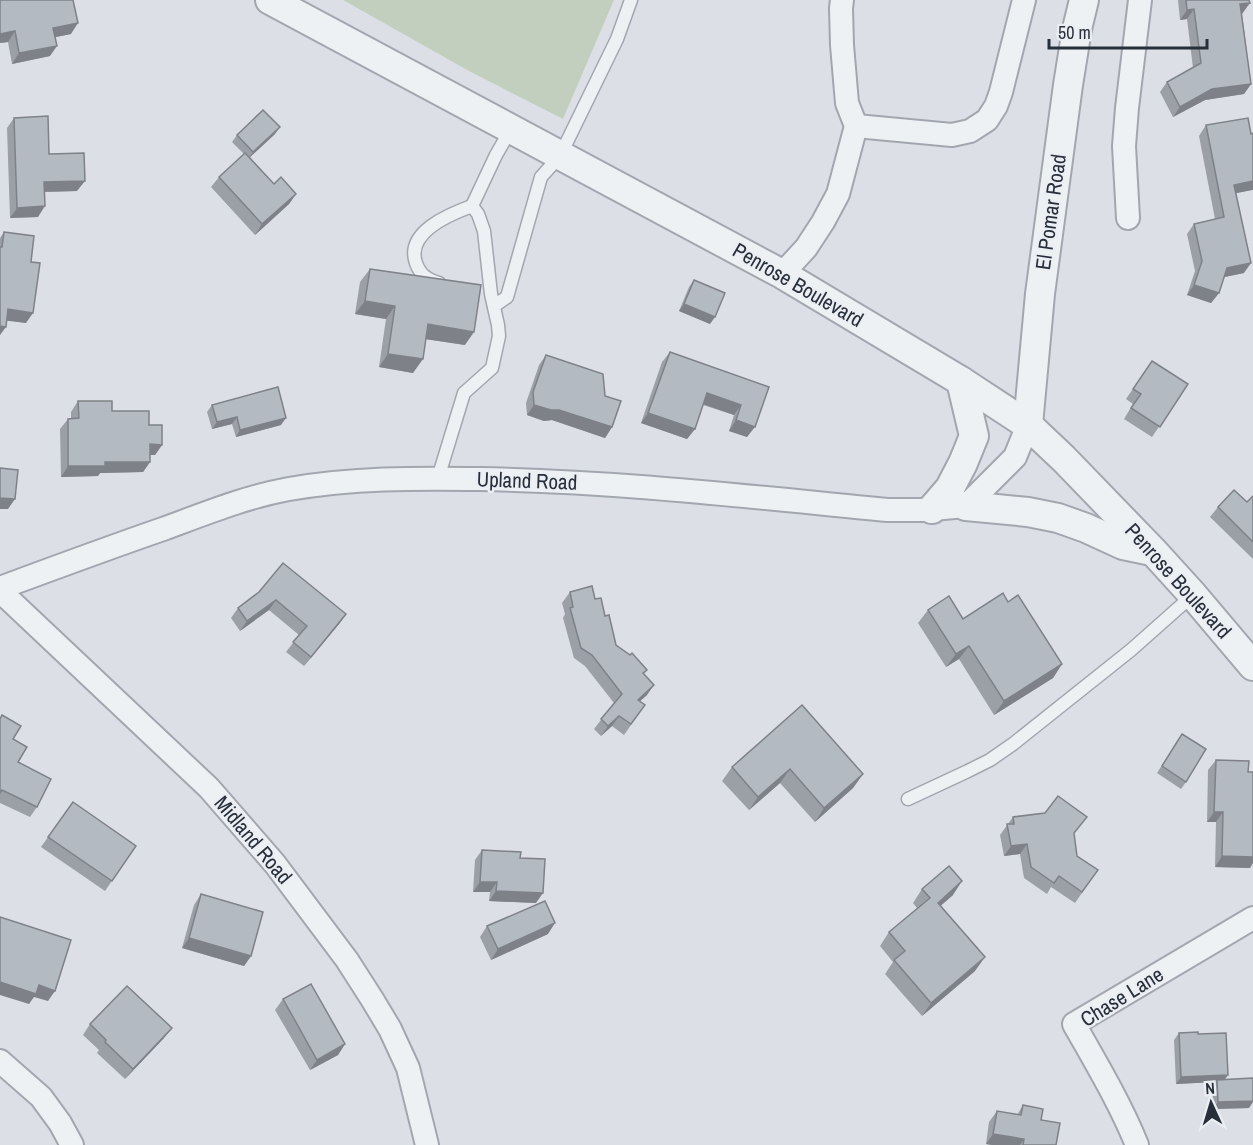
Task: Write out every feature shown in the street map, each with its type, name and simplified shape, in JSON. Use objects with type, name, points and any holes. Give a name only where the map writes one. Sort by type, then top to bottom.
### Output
[{"type":"street","name":"Penrose Boulevard","points":[[270,0],[782,274],[961,381],[1028,425],[1153,551],[1253,666]]},
{"type":"street","points":[[782,274],[806,248],[838,194],[856,126],[847,103],[842,45],[842,0]]},
{"type":"street","points":[[856,126],[952,135],[970,131],[987,120],[1001,92],[1024,0]]},
{"type":"street","name":"El Pomar Road","points":[[1028,425],[1041,282],[1070,74],[1084,0]]},
{"type":"street","points":[[1128,218],[1124,146],[1140,0]]},
{"type":"street","points":[[932,509],[950,488],[974,436],[961,381]]},
{"type":"street","points":[[966,506],[1015,457],[1028,425]]},
{"type":"street","name":"Upland Road","points":[[0,590],[73,561],[243,500],[286,490],[358,480],[519,479],[617,485],[888,510],[966,506]]},
{"type":"street","points":[[966,506],[1028,512],[1058,518],[1123,545],[1153,551]]},
{"type":"street","name":"Midland Road","points":[[0,590],[209,789],[275,864],[347,960],[390,1029],[408,1068],[427,1145]]},
{"type":"street","name":"Chase Lane","points":[[1137,1145],[1105,1079],[1074,1024],[1253,918]]},
{"type":"street","points":[[0,1061],[40,1097],[60,1123],[72,1145]]},
{"type":"lane","points":[[494,306],[507,297],[542,177],[560,156],[617,39],[631,0]]},
{"type":"lane","points":[[448,285],[429,280],[422,275],[415,261],[415,248],[421,236],[443,218],[472,206],[511,129]]},
{"type":"lane","points":[[438,478],[464,393],[492,368],[499,336],[484,231],[478,214],[472,206]]},
{"type":"lane","points":[[475,290],[490,281]]},
{"type":"lane","points":[[908,799],[968,771],[1013,744],[1131,650],[1193,595]]},
{"type":"green space","points":[[343,0],[614,0],[563,119],[469,71]]},
{"type":"building","points":[[0,0],[73,0],[78,23],[53,28],[57,46],[19,53],[15,31],[0,34]]},
{"type":"building","points":[[1186,0],[1249,0],[1250,3],[1240,4],[1251,84],[1212,89],[1180,107],[1167,82],[1201,63],[1194,9],[1187,10]]},
{"type":"building","points":[[263,110],[280,127],[253,152],[237,135]]},
{"type":"building","points":[[48,116],[49,154],[84,153],[85,181],[44,182],[45,206],[17,208],[14,118]]},
{"type":"building","points":[[1248,118],[1251,134],[1253,133],[1253,181],[1234,185],[1251,263],[1227,268],[1219,293],[1194,285],[1202,261],[1194,224],[1224,217],[1206,125]]},
{"type":"building","points":[[245,153],[274,184],[281,177],[296,194],[262,224],[219,177]]},
{"type":"building","points":[[4,232],[34,236],[31,262],[40,263],[33,313],[8,309],[6,327],[0,326],[0,247],[2,247]]},
{"type":"building","points":[[370,269],[481,285],[474,332],[428,324],[423,359],[388,354],[395,306],[365,301]]},
{"type":"building","points":[[694,280],[725,293],[715,317],[684,304]]},
{"type":"building","points":[[670,352],[769,387],[755,427],[736,420],[741,405],[707,393],[695,429],[648,413]]},
{"type":"building","points":[[546,355],[603,374],[605,396],[621,401],[612,427],[559,410],[534,405],[533,392]]},
{"type":"building","points":[[1152,361],[1188,384],[1160,427],[1131,408],[1141,394],[1133,389]]},
{"type":"building","points":[[278,387],[286,418],[240,430],[237,417],[217,422],[212,405]]},
{"type":"building","points":[[78,401],[112,401],[112,411],[149,411],[149,425],[162,425],[162,445],[150,444],[150,462],[105,462],[105,466],[68,466],[68,419],[79,418]]},
{"type":"building","points":[[0,468],[18,470],[15,499],[0,498]]},
{"type":"building","points":[[1234,490],[1247,502],[1253,496],[1253,542],[1218,507]]},
{"type":"building","points":[[283,563],[346,614],[311,657],[293,642],[307,626],[276,600],[247,621],[238,608],[259,592]]},
{"type":"building","points":[[592,586],[595,599],[601,598],[605,616],[609,615],[616,645],[630,655],[632,653],[647,670],[643,673],[654,685],[638,700],[645,705],[631,724],[619,716],[608,726],[601,719],[622,694],[592,655],[581,648],[570,608],[573,607],[570,592]]},
{"type":"building","points":[[1003,593],[1008,602],[1018,595],[1062,664],[1004,701],[969,646],[956,654],[928,610],[949,596],[963,619]]},
{"type":"building","points":[[802,705],[863,774],[824,808],[790,769],[758,797],[732,767]]},
{"type":"building","points":[[2,715],[21,726],[13,739],[27,747],[18,762],[51,779],[37,807],[2,790],[0,793],[0,719]]},
{"type":"building","points":[[1182,734],[1206,749],[1186,782],[1162,766]]},
{"type":"building","points":[[1216,760],[1249,761],[1248,772],[1253,772],[1253,857],[1222,856],[1223,812],[1214,812]]},
{"type":"building","points":[[1058,796],[1087,817],[1074,833],[1077,856],[1098,870],[1082,892],[1059,876],[1054,883],[1031,867],[1027,844],[1011,846],[1007,824],[1014,824],[1013,817],[1045,813]]},
{"type":"building","points":[[73,802],[136,846],[112,881],[48,837]]},
{"type":"building","points":[[482,850],[521,852],[520,858],[545,859],[543,893],[496,891],[497,882],[480,882]]},
{"type":"building","points":[[949,866],[962,881],[938,903],[985,957],[931,1003],[894,960],[905,951],[889,932],[930,898],[922,889]]},
{"type":"building","points":[[201,894],[263,912],[251,956],[189,938]]},
{"type":"building","points":[[545,901],[555,923],[498,949],[487,926]]},
{"type":"building","points":[[0,917],[71,940],[55,991],[39,985],[36,994],[0,982]]},
{"type":"building","points":[[311,984],[345,1044],[317,1060],[283,999]]},
{"type":"building","points":[[127,986],[172,1028],[133,1069],[90,1024]]},
{"type":"building","points":[[1198,1032],[1198,1034],[1226,1033],[1228,1075],[1181,1077],[1179,1033]]},
{"type":"building","points":[[1253,1078],[1253,1101],[1218,1102],[1217,1080]]},
{"type":"building","points":[[1023,1105],[1043,1109],[1041,1120],[1060,1123],[1056,1145],[1023,1145],[1024,1139],[993,1134],[997,1111],[1021,1115]]}]
